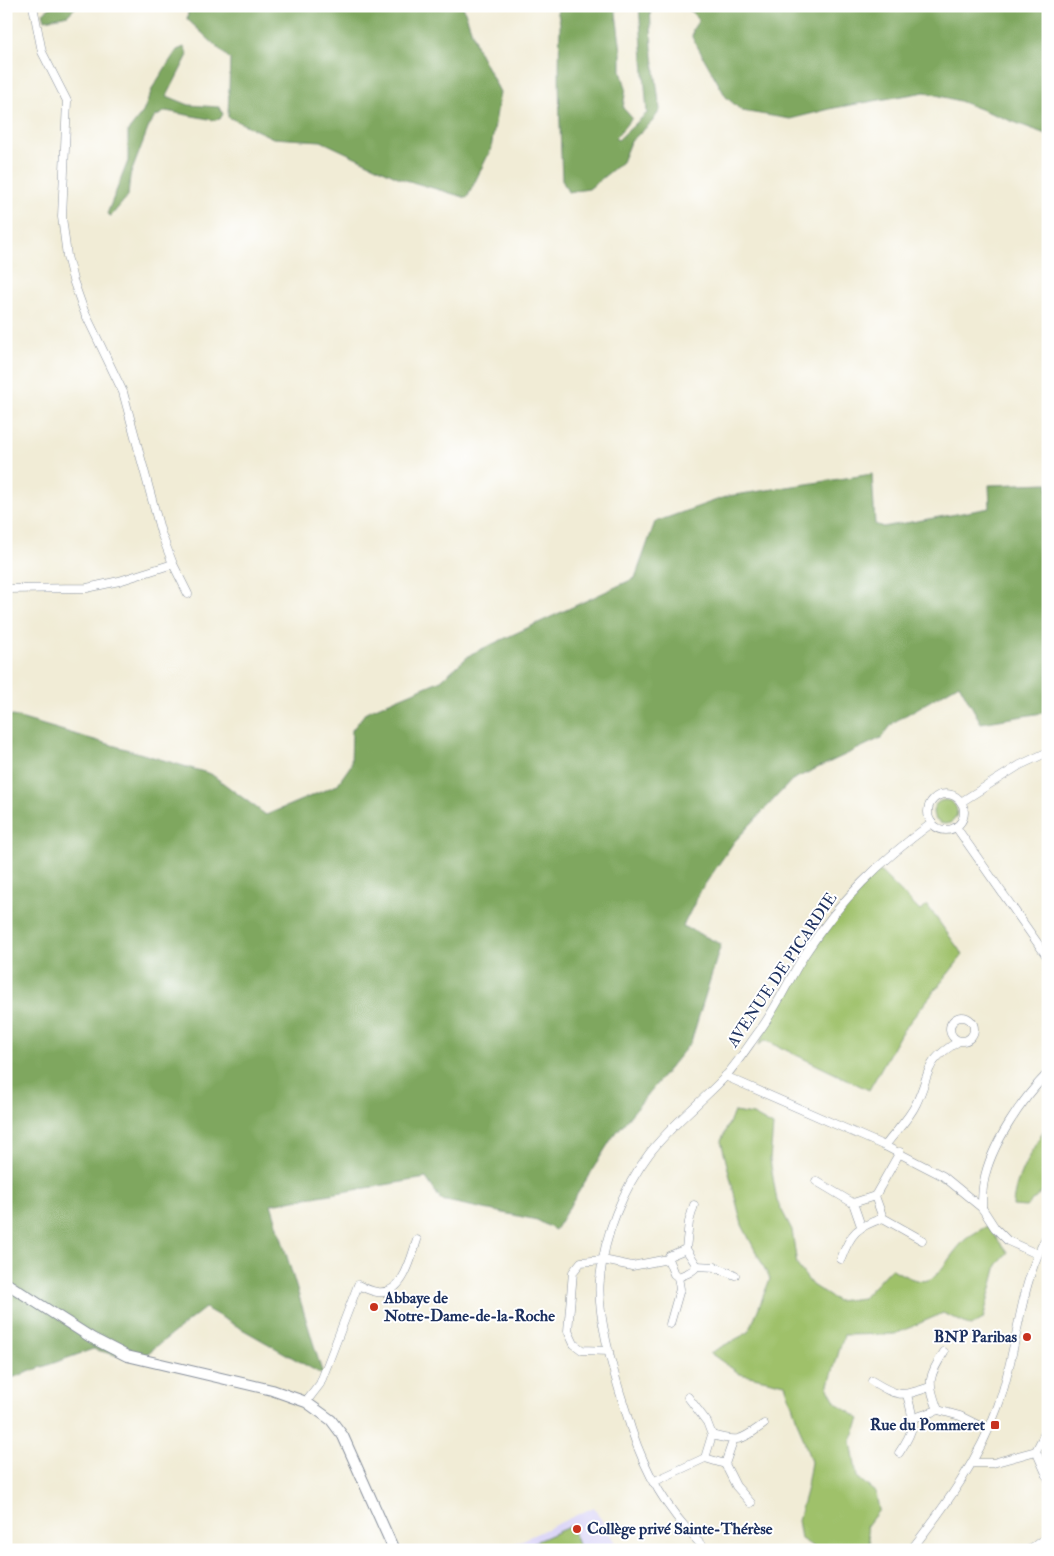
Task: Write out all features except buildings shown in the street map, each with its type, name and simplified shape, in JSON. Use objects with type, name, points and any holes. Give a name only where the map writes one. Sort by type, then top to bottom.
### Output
[{"type":"street","points":[[33,6],[42,52],[67,102],[62,217],[69,264],[84,311],[123,392],[161,534],[188,594]]},
{"type":"street","points":[[6,589],[87,588],[119,581],[173,564]]},
{"type":"street","points":[[961,802],[1020,765],[1048,752]]},
{"type":"street","points":[[949,794],[961,802],[964,813],[956,827],[940,829],[932,822],[928,812],[934,798],[949,794]]},
{"type":"street","name":"AVENUE DE PICARDIE","points":[[707,1550],[676,1516],[653,1482],[634,1442],[609,1351],[600,1290],[603,1260],[614,1218],[630,1182],[650,1152],[725,1076],[762,1027],[803,956],[852,890],[891,853],[932,822]]},
{"type":"street","points":[[956,827],[1048,958]]},
{"type":"street","points":[[885,1146],[916,1104],[927,1069],[942,1051],[959,1041]]},
{"type":"street","points":[[982,1208],[984,1181],[994,1152],[1022,1104],[1048,1073]]},
{"type":"street","points":[[725,1076],[900,1152],[942,1176],[982,1208],[994,1228],[1008,1241],[1037,1254]]},
{"type":"street","points":[[853,1203],[875,1196],[900,1152]]},
{"type":"street","points":[[816,1181],[853,1203],[861,1226]]},
{"type":"street","points":[[875,1196],[883,1218],[922,1240]]},
{"type":"street","points":[[694,1205],[689,1222],[686,1249],[696,1266]]},
{"type":"street","points":[[842,1259],[846,1247],[861,1226],[883,1218]]},
{"type":"street","points":[[911,1550],[954,1493],[973,1463],[988,1430],[998,1406],[1010,1365],[1037,1254],[1048,1234]]},
{"type":"street","points":[[306,1402],[320,1384],[358,1285],[376,1292],[392,1289],[406,1274],[417,1240]]},
{"type":"street","points":[[609,1351],[582,1350],[574,1344],[568,1331],[573,1272],[581,1262],[603,1260],[632,1266],[668,1258],[686,1249]]},
{"type":"street","points":[[668,1258],[674,1274],[678,1277],[680,1289],[670,1324]]},
{"type":"street","points":[[696,1266],[715,1267],[735,1275]]},
{"type":"street","points":[[678,1277],[693,1271],[696,1266]]},
{"type":"street","points":[[6,1283],[102,1344],[127,1356],[272,1390],[306,1402],[327,1416],[338,1430],[394,1550]]},
{"type":"street","points":[[938,1410],[930,1387],[932,1371],[944,1352]]},
{"type":"street","points":[[872,1381],[891,1392],[907,1395],[930,1387]]},
{"type":"street","points":[[899,1453],[913,1433],[914,1418],[907,1395]]},
{"type":"street","points":[[688,1397],[707,1422],[712,1435],[705,1458]]},
{"type":"street","points":[[914,1418],[938,1410],[988,1430]]},
{"type":"street","points":[[751,1503],[736,1486],[726,1464],[733,1441],[764,1424]]},
{"type":"street","points":[[973,1463],[993,1463],[1036,1451],[1048,1427]]},
{"type":"street","points":[[712,1435],[733,1441]]},
{"type":"street","points":[[1036,1451],[1048,1478]]},
{"type":"street","points":[[653,1482],[705,1458],[726,1464]]},
{"type":"street","points":[[1029,1550],[1048,1536]]},
{"type":"shaded area","name":"Collège privé Sainte-Thérèse","points":[[594,1507],[619,1550],[501,1550]]},
{"type":"green space","points":[[52,6],[77,6],[68,15],[45,20],[43,13]]},
{"type":"green space","points":[[189,6],[463,6],[478,50],[500,92],[491,149],[467,198],[402,179],[321,141],[273,138],[228,117],[230,59],[187,19]]},
{"type":"green space","points":[[557,6],[615,6],[621,51],[621,71],[626,88],[623,108],[632,118],[615,138],[618,140],[647,113],[639,6],[650,6],[652,48],[660,110],[652,122],[630,142],[622,162],[589,189],[568,192],[562,180],[559,85],[560,26]]},
{"type":"green space","points":[[686,6],[1048,6],[1048,135],[959,101],[925,92],[834,108],[790,119],[742,111],[726,97],[692,37],[693,29],[699,20]]},
{"type":"green space","points":[[184,47],[188,55],[167,96],[189,105],[219,107],[223,114],[220,119],[214,120],[166,111],[155,117],[149,126],[130,176],[128,196],[111,216],[107,214],[128,161],[128,131],[143,112],[153,87],[177,50]]},
{"type":"green space","points":[[872,474],[875,524],[883,527],[990,508],[989,485],[1048,483],[1048,712],[981,723],[959,684],[894,722],[881,738],[792,780],[734,842],[701,890],[683,926],[721,944],[691,1042],[612,1138],[555,1230],[537,1220],[441,1200],[426,1178],[271,1204],[323,1375],[205,1308],[138,1361],[93,1349],[6,1380],[6,714],[211,774],[266,815],[337,785],[351,765],[352,730],[366,712],[441,680],[471,654],[635,578],[655,522],[728,496]]},
{"type":"green space","points":[[945,800],[954,803],[957,812],[954,821],[945,824],[936,821],[933,812],[936,803]]},
{"type":"green space","points":[[877,868],[920,911],[927,905],[963,955],[901,1033],[869,1090],[765,1040],[759,1045],[767,1025],[822,932]]},
{"type":"green space","points":[[734,1112],[753,1115],[773,1126],[770,1160],[777,1201],[792,1230],[797,1265],[812,1285],[837,1301],[863,1298],[891,1268],[917,1280],[926,1280],[933,1277],[964,1241],[987,1226],[1008,1253],[997,1265],[983,1319],[971,1326],[943,1313],[895,1334],[844,1335],[828,1388],[836,1403],[860,1419],[851,1441],[857,1477],[876,1493],[879,1510],[866,1527],[872,1550],[819,1550],[801,1539],[798,1520],[811,1462],[785,1384],[740,1374],[710,1353],[749,1332],[770,1279],[742,1225],[721,1141]]},
{"type":"green space","points":[[1048,1123],[1048,1186],[1026,1207],[1013,1206],[1014,1195],[1021,1174]]},
{"type":"green space","points":[[571,1526],[580,1550],[517,1550]]},
{"type":"place","name":"Abbaye de Notre-Dame-de-la-Roche","points":[[374,1307]]},
{"type":"place","name":"BNP Paribas","points":[[1027,1337]]},
{"type":"place","name":"Rue du Pommeret","points":[[995,1425]]},
{"type":"place","name":"Collège privé Sainte-Thérèse","points":[[577,1529]]}]
